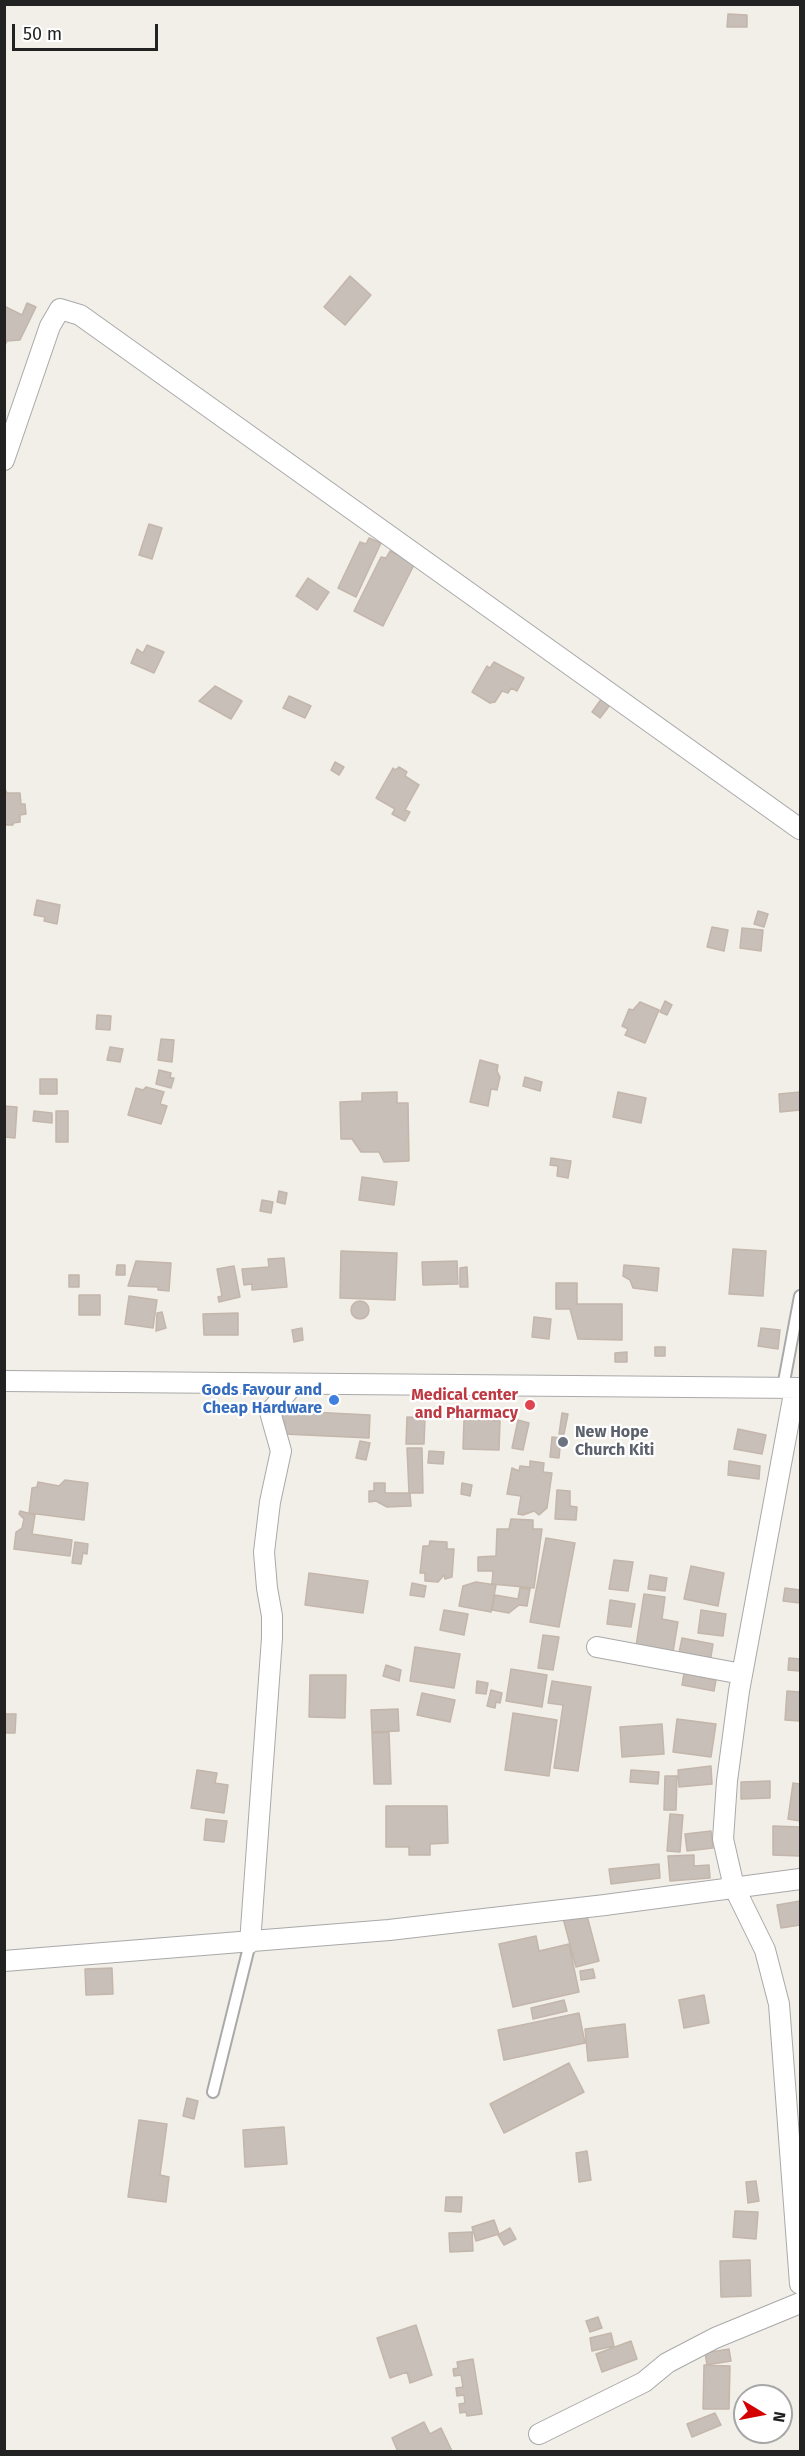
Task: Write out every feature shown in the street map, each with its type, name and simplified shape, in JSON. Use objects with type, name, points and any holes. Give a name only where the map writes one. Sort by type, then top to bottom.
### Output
[{"type":"street","points":[[4,460],[50,326],[60,309],[80,315],[801,829]]},
{"type":"street","points":[[4,1381],[793,1387],[742,1674],[727,1781],[723,1839],[734,1887],[765,1950],[778,2004],[795,2151],[801,2284]]},
{"type":"street","points":[[250,1942],[272,1638],[272,1616],[264,1552],[270,1502],[281,1451],[270,1412],[294,1384]]},
{"type":"street","points":[[597,1647],[742,1674]]},
{"type":"street","points":[[4,1961],[389,1930],[801,1879]]},
{"type":"street","points":[[539,2434],[644,2382],[666,2363],[715,2338],[801,2303]]},
{"type":"lane","points":[[793,1387],[801,1296]]},
{"type":"lane","points":[[213,2092],[250,1942]]},
{"type":"building","points":[[728,14],[747,15],[747,27],[727,27]]},
{"type":"building","points":[[350,276],[371,295],[345,325],[324,307]]},
{"type":"building","points":[[27,303],[36,307],[20,340],[7,341],[4,347],[4,306],[22,315]]},
{"type":"building","points":[[149,524],[162,528],[152,559],[139,555]]},
{"type":"building","points":[[369,538],[381,543],[356,597],[338,588],[360,542],[366,544]]},
{"type":"building","points":[[390,551],[415,563],[383,626],[354,611],[381,557],[386,558]]},
{"type":"building","points":[[308,578],[329,592],[317,610],[296,596]]},
{"type":"building","points":[[147,645],[164,652],[154,673],[131,663],[137,649],[143,653]]},
{"type":"building","points":[[494,662],[524,678],[517,691],[511,688],[508,693],[502,691],[495,702],[490,703],[472,692],[487,666],[490,668]]},
{"type":"building","points":[[215,686],[242,701],[231,719],[199,701]]},
{"type":"building","points":[[289,696],[311,706],[305,718],[283,708]]},
{"type":"building","points":[[602,698],[610,705],[600,718],[592,712]]},
{"type":"building","points":[[335,762],[344,767],[339,775],[331,770]]},
{"type":"building","points":[[399,767],[407,772],[405,776],[419,785],[405,810],[410,812],[405,821],[392,814],[395,809],[376,798],[393,768],[395,770]]},
{"type":"building","points":[[4,787],[7,793],[20,793],[21,804],[25,804],[26,814],[20,815],[20,822],[13,823],[13,825],[4,825]]},
{"type":"building","points":[[37,900],[60,905],[57,924],[44,921],[45,917],[34,915]]},
{"type":"building","points":[[758,911],[768,914],[764,927],[754,924]]},
{"type":"building","points":[[712,927],[728,930],[724,951],[707,947]]},
{"type":"building","points":[[742,928],[763,930],[761,951],[740,948]]},
{"type":"building","points":[[665,1001],[672,1005],[667,1015],[660,1012]]},
{"type":"building","points":[[640,1002],[659,1010],[645,1043],[625,1035],[628,1029],[622,1026],[629,1009],[633,1010]]},
{"type":"building","points":[[97,1015],[111,1016],[110,1030],[96,1029]]},
{"type":"building","points":[[161,1039],[174,1040],[172,1062],[158,1060]]},
{"type":"building","points":[[110,1047],[123,1049],[120,1062],[107,1060]]},
{"type":"building","points":[[480,1060],[498,1065],[497,1071],[500,1077],[497,1090],[491,1089],[488,1106],[470,1102]]},
{"type":"building","points":[[159,1070],[171,1073],[170,1078],[174,1078],[171,1088],[156,1084]]},
{"type":"building","points":[[525,1077],[542,1082],[540,1091],[523,1086]]},
{"type":"building","points":[[40,1079],[57,1079],[57,1094],[40,1094]]},
{"type":"building","points":[[146,1087],[164,1092],[160,1104],[167,1106],[161,1124],[128,1115],[136,1088],[143,1090]]},
{"type":"building","points":[[397,1092],[397,1103],[408,1103],[409,1161],[384,1162],[379,1152],[361,1152],[352,1139],[341,1139],[340,1102],[362,1101],[362,1093]]},
{"type":"building","points":[[618,1092],[646,1098],[641,1123],[613,1117]]},
{"type":"building","points":[[800,1092],[800,1110],[780,1112],[779,1094]]},
{"type":"building","points":[[4,1106],[17,1107],[15,1138],[4,1137]]},
{"type":"building","points":[[34,1111],[52,1113],[52,1123],[33,1121]]},
{"type":"building","points":[[56,1111],[68,1111],[68,1142],[56,1142]]},
{"type":"building","points":[[551,1158],[571,1161],[568,1178],[557,1176],[558,1166],[550,1165]]},
{"type":"building","points":[[362,1177],[397,1182],[394,1205],[359,1200]]},
{"type":"building","points":[[279,1191],[287,1193],[285,1204],[277,1202]]},
{"type":"building","points":[[262,1200],[273,1202],[271,1213],[260,1211]]},
{"type":"building","points":[[733,1249],[766,1251],[763,1296],[729,1294]]},
{"type":"building","points":[[341,1251],[397,1253],[395,1300],[340,1298]]},
{"type":"building","points":[[284,1258],[287,1287],[252,1290],[252,1284],[244,1285],[242,1269],[269,1267],[268,1259]]},
{"type":"building","points":[[136,1261],[171,1263],[169,1291],[158,1290],[158,1287],[128,1286]]},
{"type":"building","points":[[457,1261],[458,1284],[423,1285],[422,1262]]},
{"type":"building","points":[[117,1265],[125,1265],[125,1275],[116,1275]]},
{"type":"building","points":[[624,1265],[659,1268],[657,1291],[633,1288],[630,1280],[623,1276]]},
{"type":"building","points":[[234,1266],[240,1297],[219,1302],[218,1297],[222,1296],[217,1269]]},
{"type":"building","points":[[467,1267],[468,1287],[460,1287],[460,1268]]},
{"type":"building","points":[[69,1275],[79,1275],[79,1287],[69,1287]]},
{"type":"building","points":[[556,1283],[577,1283],[577,1304],[622,1304],[622,1340],[578,1339],[570,1309],[556,1309]]},
{"type":"building","points":[[79,1295],[100,1295],[100,1315],[79,1315]]},
{"type":"building","points":[[129,1296],[157,1300],[153,1328],[125,1324]]},
{"type":"building","points":[[360,1301],[366,1304],[369,1310],[366,1316],[360,1319],[354,1316],[351,1310],[354,1304]]},
{"type":"building","points":[[162,1312],[166,1328],[156,1331],[157,1313]]},
{"type":"building","points":[[238,1313],[238,1335],[204,1335],[203,1314]]},
{"type":"building","points":[[534,1317],[551,1319],[549,1339],[532,1337]]},
{"type":"building","points":[[302,1328],[303,1340],[294,1342],[292,1330]]},
{"type":"building","points":[[761,1328],[780,1330],[778,1349],[758,1346]]},
{"type":"building","points":[[655,1347],[665,1347],[665,1356],[655,1356]]},
{"type":"building","points":[[627,1352],[627,1362],[615,1362],[615,1353]]},
{"type":"building","points":[[291,1411],[370,1415],[369,1438],[284,1434],[285,1421],[280,1421],[280,1414]]},
{"type":"building","points":[[562,1413],[568,1414],[564,1434],[559,1434]]},
{"type":"building","points":[[407,1417],[425,1418],[424,1444],[406,1444]]},
{"type":"building","points":[[464,1419],[500,1421],[499,1450],[463,1449]]},
{"type":"building","points":[[518,1420],[529,1423],[523,1450],[512,1448]]},
{"type":"building","points":[[738,1429],[766,1435],[762,1454],[734,1449]]},
{"type":"building","points":[[552,1437],[561,1438],[559,1458],[550,1457]]},
{"type":"building","points":[[360,1441],[370,1443],[366,1460],[356,1458]]},
{"type":"building","points":[[407,1448],[422,1448],[423,1493],[410,1493],[411,1506],[387,1507],[376,1501],[369,1502],[369,1491],[374,1491],[374,1483],[385,1483],[385,1493],[409,1493]]},
{"type":"building","points":[[429,1451],[444,1452],[443,1464],[428,1463]]},
{"type":"building","points":[[530,1461],[544,1463],[543,1472],[552,1473],[547,1508],[539,1515],[534,1511],[523,1515],[518,1514],[521,1496],[507,1494],[512,1468],[519,1471],[520,1466],[530,1467]]},
{"type":"building","points":[[729,1461],[760,1466],[759,1479],[728,1475]]},
{"type":"building","points":[[65,1480],[88,1483],[84,1520],[29,1513],[32,1488],[37,1487],[38,1482],[59,1486]]},
{"type":"building","points":[[462,1483],[472,1485],[470,1496],[461,1494]]},
{"type":"building","points":[[557,1490],[570,1491],[570,1506],[577,1507],[576,1520],[555,1519]]},
{"type":"building","points":[[20,1511],[35,1515],[32,1534],[72,1540],[70,1556],[14,1549],[16,1532],[22,1528],[24,1519],[19,1514]]},
{"type":"building","points":[[511,1519],[533,1520],[533,1529],[542,1529],[534,1588],[492,1584],[493,1571],[478,1571],[478,1557],[496,1556],[497,1529],[509,1529]]},
{"type":"building","points":[[546,1538],[575,1543],[559,1627],[530,1622]]},
{"type":"building","points":[[430,1541],[447,1542],[447,1549],[454,1549],[452,1577],[445,1579],[444,1575],[438,1582],[425,1581],[425,1573],[420,1573],[423,1546],[429,1546]]},
{"type":"building","points":[[75,1542],[88,1544],[87,1554],[83,1553],[81,1564],[72,1563]]},
{"type":"building","points":[[614,1560],[633,1562],[628,1591],[609,1589]]},
{"type":"building","points":[[691,1566],[724,1573],[718,1606],[684,1599]]},
{"type":"building","points":[[309,1573],[368,1581],[363,1613],[305,1605]]},
{"type":"building","points":[[650,1575],[667,1578],[665,1591],[648,1589]]},
{"type":"building","points":[[476,1582],[496,1585],[491,1612],[459,1606],[463,1586]]},
{"type":"building","points":[[412,1583],[426,1586],[424,1597],[410,1595]]},
{"type":"building","points":[[520,1588],[530,1589],[527,1606],[519,1605],[509,1613],[492,1610],[495,1595],[518,1599]]},
{"type":"building","points":[[785,1588],[800,1590],[800,1603],[783,1601]]},
{"type":"building","points":[[644,1594],[665,1597],[662,1619],[678,1622],[673,1652],[636,1646]]},
{"type":"building","points":[[610,1600],[635,1604],[631,1627],[607,1624]]},
{"type":"building","points":[[444,1610],[468,1614],[464,1635],[440,1630]]},
{"type":"building","points":[[701,1610],[726,1614],[723,1636],[698,1633]]},
{"type":"building","points":[[543,1635],[559,1637],[553,1670],[538,1668]]},
{"type":"building","points":[[682,1638],[713,1644],[710,1663],[678,1658]]},
{"type":"building","points":[[415,1647],[460,1654],[454,1688],[410,1681]]},
{"type":"building","points":[[789,1658],[800,1659],[800,1671],[788,1670]]},
{"type":"building","points":[[386,1665],[401,1670],[399,1681],[383,1676]]},
{"type":"building","points":[[511,1669],[547,1675],[542,1707],[506,1701]]},
{"type":"building","points":[[684,1673],[716,1680],[714,1691],[682,1685]]},
{"type":"building","points":[[310,1675],[346,1675],[345,1718],[309,1717]]},
{"type":"building","points":[[477,1681],[488,1683],[486,1694],[476,1693]]},
{"type":"building","points":[[552,1681],[591,1687],[578,1771],[554,1768],[563,1705],[548,1703]]},
{"type":"building","points":[[491,1690],[502,1693],[500,1703],[496,1702],[495,1708],[487,1706]]},
{"type":"building","points":[[787,1691],[800,1692],[800,1721],[785,1720]]},
{"type":"building","points":[[422,1693],[455,1700],[450,1722],[417,1715]]},
{"type":"building","points":[[398,1709],[399,1731],[372,1732],[371,1710]]},
{"type":"building","points":[[513,1713],[557,1720],[549,1776],[505,1770]]},
{"type":"building","points":[[4,1714],[16,1714],[15,1733],[4,1733]]},
{"type":"building","points":[[677,1719],[716,1724],[711,1757],[673,1752]]},
{"type":"building","points":[[662,1724],[664,1754],[622,1757],[620,1727]]},
{"type":"building","points":[[389,1732],[391,1784],[374,1784],[372,1733]]},
{"type":"building","points":[[711,1766],[712,1784],[679,1787],[678,1770]]},
{"type":"building","points":[[197,1770],[217,1773],[215,1783],[228,1785],[224,1813],[191,1808]]},
{"type":"building","points":[[631,1770],[659,1772],[658,1784],[630,1782]]},
{"type":"building","points":[[665,1776],[677,1776],[676,1810],[664,1810]]},
{"type":"building","points":[[770,1781],[770,1798],[741,1799],[741,1782]]},
{"type":"building","points":[[793,1783],[800,1784],[800,1821],[788,1819]]},
{"type":"building","points":[[386,1806],[447,1806],[448,1843],[430,1844],[430,1855],[409,1855],[409,1847],[386,1847]]},
{"type":"building","points":[[670,1814],[683,1815],[680,1852],[667,1851]]},
{"type":"building","points":[[206,1819],[227,1821],[224,1842],[204,1840]]},
{"type":"building","points":[[773,1826],[800,1827],[800,1856],[773,1855]]},
{"type":"building","points":[[711,1831],[713,1848],[687,1851],[685,1834]]},
{"type":"building","points":[[694,1855],[694,1866],[709,1865],[710,1878],[670,1881],[668,1856]]},
{"type":"building","points":[[659,1864],[660,1878],[611,1884],[609,1869]]},
{"type":"building","points":[[800,1901],[800,1925],[781,1928],[777,1905]]},
{"type":"building","points":[[586,1912],[599,1961],[576,1967],[563,1918]]},
{"type":"building","points":[[536,1936],[539,1951],[569,1944],[579,1992],[513,2007],[499,1944]]},
{"type":"building","points":[[112,1968],[113,1994],[86,1995],[85,1969]]},
{"type":"building","points":[[593,1969],[595,1978],[581,1980],[580,1971]]},
{"type":"building","points":[[704,1995],[709,2023],[684,2028],[679,2000]]},
{"type":"building","points":[[564,2000],[567,2011],[533,2019],[531,2008]]},
{"type":"building","points":[[579,2013],[585,2043],[504,2060],[498,2030]]},
{"type":"building","points":[[625,2024],[628,2057],[588,2061],[585,2029]]},
{"type":"building","points":[[569,2063],[584,2092],[504,2133],[490,2104]]},
{"type":"building","points":[[187,2098],[198,2101],[194,2119],[183,2116]]},
{"type":"building","points":[[139,2120],[167,2124],[160,2175],[169,2177],[166,2202],[128,2197]]},
{"type":"building","points":[[284,2127],[287,2164],[245,2167],[243,2130]]},
{"type":"building","points":[[587,2151],[591,2180],[579,2182],[576,2153]]},
{"type":"building","points":[[756,2181],[759,2201],[748,2203],[746,2182]]},
{"type":"building","points":[[446,2197],[462,2197],[461,2212],[445,2211]]},
{"type":"building","points":[[735,2211],[758,2212],[756,2239],[733,2237]]},
{"type":"building","points":[[494,2220],[499,2234],[476,2241],[472,2227]]},
{"type":"building","points":[[510,2228],[516,2239],[504,2245],[498,2235]]},
{"type":"building","points":[[472,2232],[473,2251],[450,2252],[449,2233]]},
{"type":"building","points":[[750,2260],[751,2296],[721,2297],[720,2261]]},
{"type":"building","points":[[598,2317],[602,2328],[590,2332],[586,2321]]},
{"type":"building","points":[[416,2325],[432,2375],[410,2383],[407,2372],[390,2378],[377,2338]]},
{"type":"building","points":[[611,2333],[614,2346],[592,2351],[590,2338]]},
{"type":"building","points":[[631,2341],[637,2359],[602,2372],[596,2354]]},
{"type":"building","points":[[729,2349],[731,2361],[707,2365],[705,2353]]},
{"type":"building","points":[[473,2359],[482,2414],[467,2416],[466,2412],[460,2413],[459,2404],[465,2403],[464,2395],[457,2396],[456,2388],[463,2387],[461,2375],[454,2376],[453,2369],[458,2368],[457,2362]]},
{"type":"building","points":[[704,2365],[730,2366],[729,2409],[703,2409]]},
{"type":"building","points":[[715,2413],[721,2425],[692,2437],[687,2424]]},
{"type":"building","points":[[424,2422],[430,2434],[441,2428],[452,2451],[398,2452],[392,2438]]},
{"type":"place","name":"Gods Favour and Cheap Hardware","points":[[334,1400]]},
{"type":"place","name":"Medical center and Pharmacy","points":[[530,1405]]},
{"type":"place","name":"New Hope Church Kiti","points":[[563,1442]]}]
